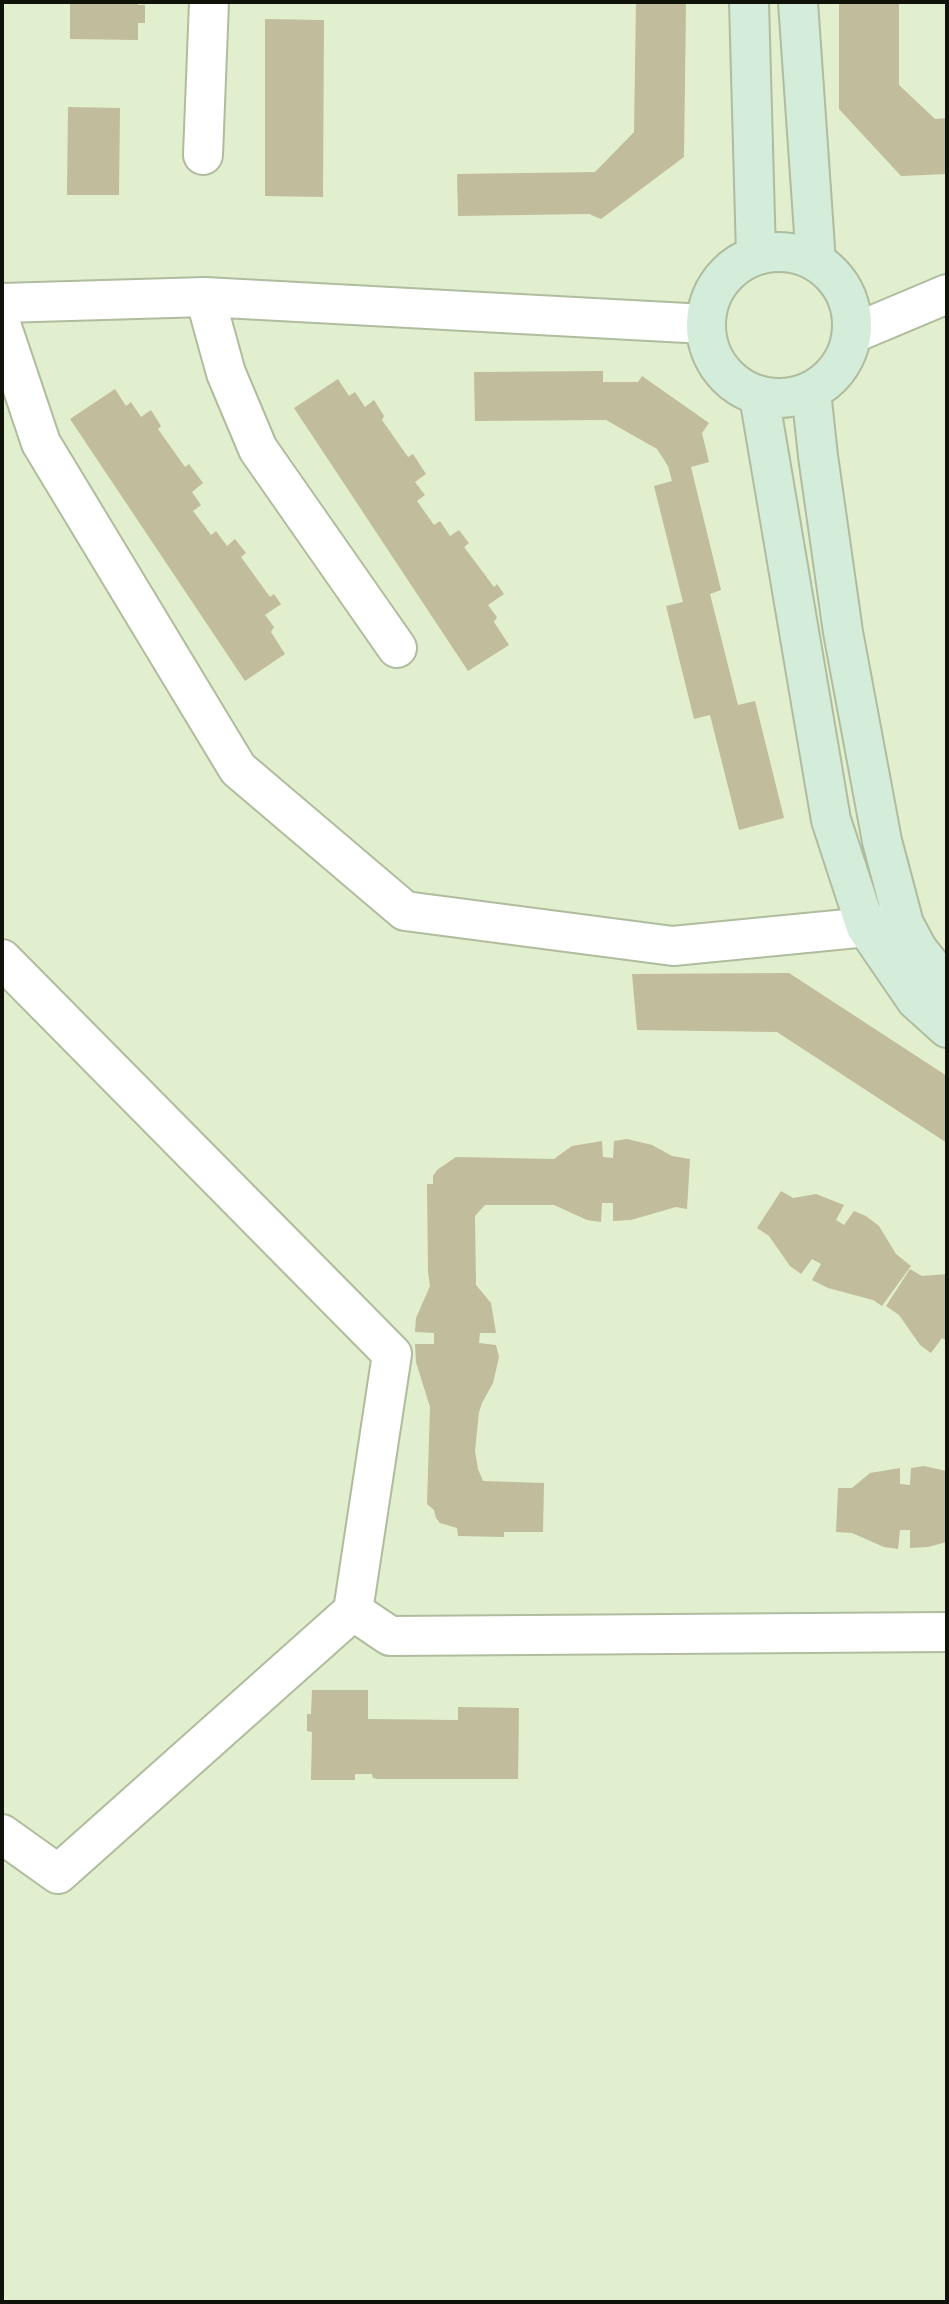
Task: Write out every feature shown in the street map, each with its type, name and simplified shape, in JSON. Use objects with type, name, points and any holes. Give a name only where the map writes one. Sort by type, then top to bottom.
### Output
[{"type":"main road","points":[[749,2],[756,255]]},
{"type":"main road","points":[[798,2],[816,262]]},
{"type":"main road","points":[[776,252],[797,254],[816,262],[832,275],[845,292],[851,313],[852,334],[839,368],[811,391],[794,397],[759,396],[742,388],[726,376],[715,361],[708,343],[705,324],[715,289],[740,263],[756,255],[776,252]]},
{"type":"main road","points":[[811,391],[843,632],[882,841],[904,924],[918,950],[947,986]]},
{"type":"main road","points":[[759,396],[831,820],[866,928],[915,1000],[946,1025]]},
{"type":"street","points":[[204,155],[209,2]]},
{"type":"street","points":[[852,334],[947,295]]},
{"type":"street","points":[[2,303],[205,298],[705,324]]},
{"type":"street","points":[[205,298],[226,373],[258,449],[397,648]]},
{"type":"street","points":[[2,327],[41,443],[238,769],[405,911],[673,946],[904,924]]},
{"type":"street","points":[[2,959],[392,1354],[353,1611],[58,1874],[2,1834]]},
{"type":"street","points":[[353,1611],[390,1636],[947,1632]]},
{"type":"building","points":[[70,2],[138,2],[138,5],[145,5],[145,23],[138,23],[138,40],[70,39]]},
{"type":"building","points":[[636,2],[686,2],[684,157],[601,219],[589,214],[458,216],[457,174],[595,172],[634,132]]},
{"type":"building","points":[[839,2],[899,2],[899,85],[935,119],[947,118],[947,174],[901,176],[839,109]]},
{"type":"building","points":[[265,19],[324,20],[323,197],[265,196]]},
{"type":"building","points":[[68,107],[120,108],[119,195],[67,195]]},
{"type":"building","points":[[603,371],[603,382],[638,382],[642,376],[709,423],[702,433],[709,462],[691,467],[721,590],[710,594],[738,705],[755,701],[784,818],[739,830],[710,715],[694,719],[666,606],[683,602],[654,486],[672,481],[668,466],[657,449],[606,420],[475,421],[474,372]]},
{"type":"building","points":[[338,379],[349,396],[355,392],[365,407],[374,400],[384,416],[382,420],[408,457],[413,454],[426,474],[415,482],[425,495],[417,501],[434,525],[440,521],[450,536],[459,530],[469,543],[464,547],[494,587],[497,584],[504,594],[488,605],[497,617],[494,622],[509,645],[468,671],[294,408]]},
{"type":"building","points":[[115,389],[126,406],[131,402],[141,417],[151,410],[161,426],[158,429],[185,467],[189,464],[203,483],[192,492],[201,505],[193,511],[211,535],[216,531],[227,546],[235,539],[246,553],[241,557],[270,597],[274,594],[281,604],[265,615],[274,627],[271,632],[285,654],[245,681],[70,419]]},
{"type":"building","points":[[789,973],[947,1076],[947,1143],[777,1032],[637,1030],[632,974]]},
{"type":"building","points":[[627,1139],[652,1145],[672,1156],[690,1159],[687,1209],[676,1207],[631,1220],[613,1221],[613,1203],[602,1203],[601,1222],[587,1220],[554,1205],[485,1205],[475,1216],[476,1285],[491,1303],[496,1333],[480,1333],[479,1343],[496,1345],[499,1357],[493,1383],[479,1412],[475,1451],[478,1469],[483,1481],[544,1483],[543,1532],[504,1532],[504,1537],[458,1536],[457,1528],[440,1523],[434,1510],[427,1504],[430,1407],[416,1362],[415,1344],[434,1344],[434,1333],[415,1332],[416,1318],[430,1286],[427,1184],[433,1184],[433,1176],[437,1170],[456,1157],[554,1159],[572,1146],[602,1141],[603,1157],[613,1158],[614,1141]]},
{"type":"building","points":[[781,1191],[793,1198],[816,1194],[844,1205],[836,1220],[844,1225],[854,1211],[879,1226],[896,1254],[911,1266],[882,1306],[873,1300],[828,1288],[812,1280],[821,1264],[812,1259],[801,1274],[790,1266],[769,1236],[757,1228]]},
{"type":"building","points":[[910,1269],[922,1276],[947,1274],[947,1341],[942,1338],[931,1353],[920,1345],[899,1315],[886,1306]]},
{"type":"building","points":[[924,1466],[947,1471],[947,1542],[910,1548],[910,1530],[900,1530],[898,1549],[884,1547],[852,1533],[836,1532],[838,1488],[852,1488],[870,1473],[900,1468],[900,1484],[910,1485],[911,1468]]},
{"type":"building","points":[[312,1690],[368,1690],[368,1719],[458,1720],[458,1707],[519,1708],[518,1779],[378,1779],[373,1778],[372,1774],[355,1774],[355,1780],[311,1780],[312,1732],[307,1731],[307,1714],[311,1714]]}]
